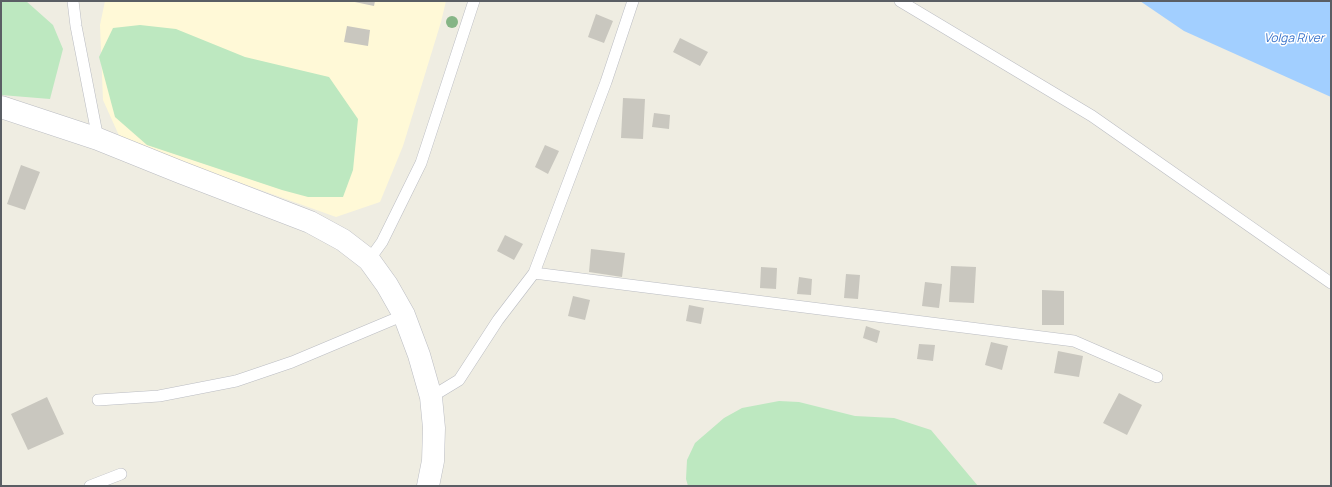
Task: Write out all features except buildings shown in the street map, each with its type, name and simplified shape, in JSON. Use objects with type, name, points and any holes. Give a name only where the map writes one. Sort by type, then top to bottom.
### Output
[{"type":"street","points":[[1,107],[98,138],[180,172],[310,222],[343,240],[369,260],[387,285],[404,315],[419,355],[431,397],[434,428],[433,461],[428,486]]},
{"type":"lane","points":[[73,1],[76,26],[98,138]]},
{"type":"lane","points":[[369,260],[382,242],[421,163],[474,1]]},
{"type":"lane","points":[[431,397],[459,380],[498,320],[534,273],[606,82],[633,1]]},
{"type":"lane","points":[[900,1],[1092,116],[1331,282]]},
{"type":"lane","points":[[534,273],[1074,341],[1158,377]]},
{"type":"lane","points":[[98,400],[159,396],[236,381],[292,362],[404,315]]},
{"type":"lane","points":[[90,486],[121,474]]},
{"type":"shaded area","points":[[105,1],[446,1],[403,146],[380,202],[336,217],[121,140],[103,100],[100,25]]},
{"type":"green space","points":[[1,1],[26,1],[53,25],[63,49],[50,99],[1,95]]},
{"type":"green space","points":[[140,25],[176,29],[245,57],[329,77],[358,119],[353,170],[343,197],[308,197],[282,190],[147,145],[115,117],[99,57],[113,28]]},
{"type":"green space","points":[[779,401],[799,402],[855,416],[894,418],[931,430],[978,486],[688,486],[686,479],[687,460],[695,443],[724,418],[742,408]]},
{"type":"water","name":"Volga River","points":[[1140,1],[1331,1],[1331,97],[1184,31]]}]
